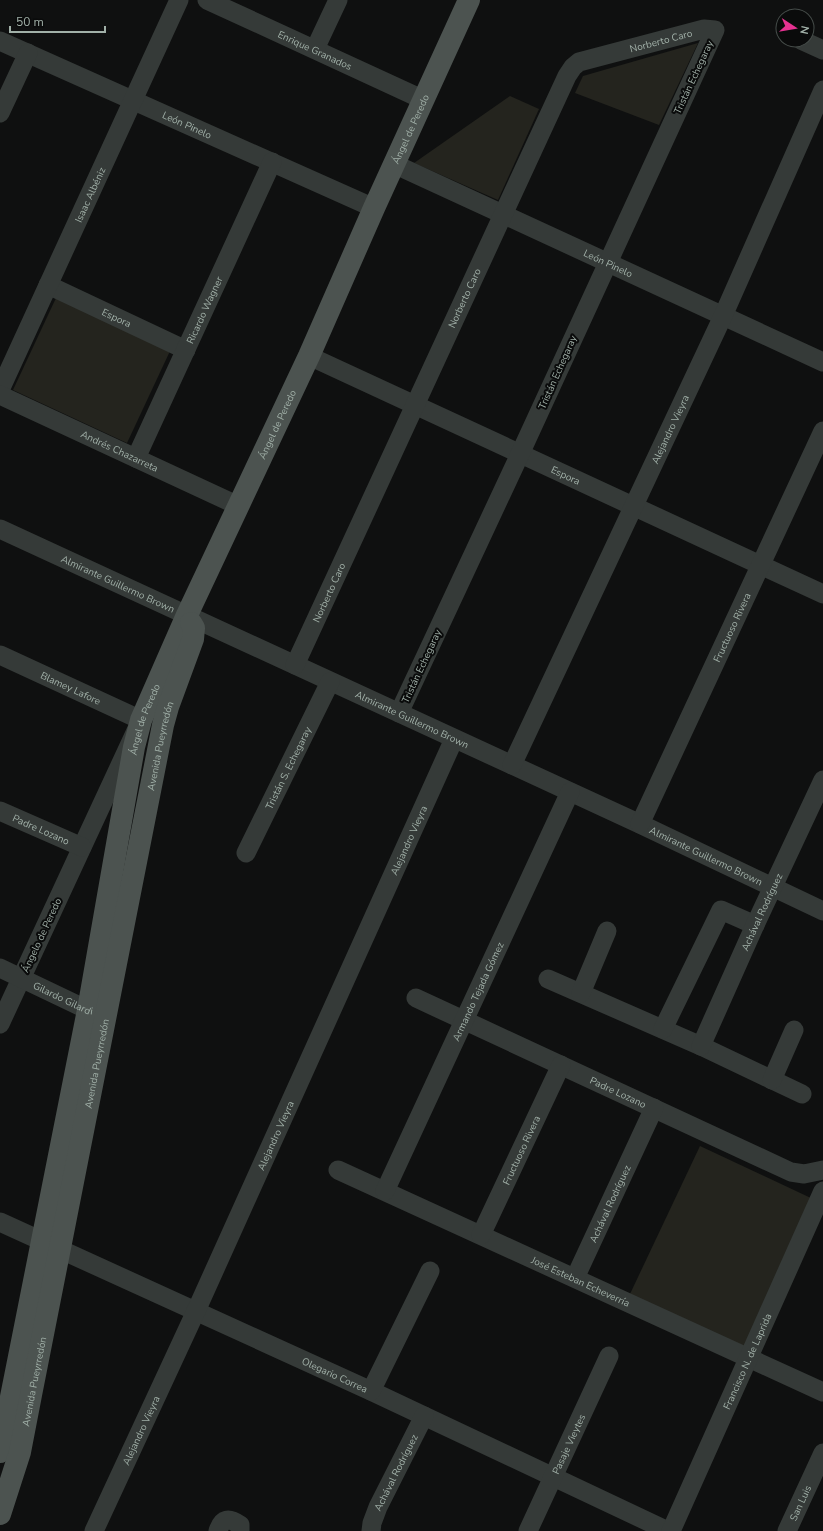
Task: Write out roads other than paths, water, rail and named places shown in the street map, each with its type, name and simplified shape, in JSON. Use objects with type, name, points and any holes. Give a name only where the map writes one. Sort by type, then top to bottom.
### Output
[{"type":"main road","name":"Ángel de Peredo","points":[[141,720],[187,615],[309,356],[374,208],[469,0]]},
{"type":"main road","name":"Avenida Pueyrredón","points":[[0,1514],[20,1452],[51,1246],[97,1012],[163,725],[192,639],[194,628],[187,615]]},
{"type":"main road","name":"Avenida Pueyrredón","points":[[97,1012],[134,747],[141,720]]},
{"type":"main road","name":"Avenida Pueyrredón","points":[[0,1452],[51,1246]]},
{"type":"street","name":"Isaac Albéniz","points":[[0,390],[179,0]]},
{"type":"street","name":"Enrique Granados","points":[[207,0],[424,100]]},
{"type":"street","points":[[315,49],[338,0]]},
{"type":"street","name":"Norberto Caro","points":[[295,665],[416,406],[502,214],[573,66],[580,62],[704,29],[715,30]]},
{"type":"street","name":"Tristán Echegaray","points":[[399,713],[715,30]]},
{"type":"street","name":"León Pinelo","points":[[0,41],[374,208]]},
{"type":"street","points":[[0,113],[28,53]]},
{"type":"street","name":"Alejandro Vieyra","points":[[512,765],[723,316],[823,90]]},
{"type":"street","name":"Ricardo Wagner","points":[[136,458],[272,162]]},
{"type":"street","name":"León Pinelo","points":[[394,164],[823,362]]},
{"type":"street","name":"Espora","points":[[48,286],[186,350]]},
{"type":"street","name":"Espora","points":[[309,356],[823,594]]},
{"type":"street","name":"Andrés Chazarreta","points":[[0,395],[239,506]]},
{"type":"street","name":"Fructuoso Rivera","points":[[640,824],[823,431]]},
{"type":"street","name":"Almirante Guillermo Brown","points":[[0,529],[640,824],[823,911]]},
{"type":"street","name":"Blamey Lafore","points":[[0,655],[141,720]]},
{"type":"street","name":"Tristán S. Echegaray","points":[[246,853],[330,682]]},
{"type":"street","name":"Ángel de Peredo","points":[[82,847],[141,720]]},
{"type":"street","name":"Alejandro Vieyra","points":[[94,1531],[196,1311],[454,739]]},
{"type":"street","name":"Achával Rodríguez","points":[[701,1046],[755,925],[823,780]]},
{"type":"street","name":"Armando Tejada Gómez","points":[[385,1191],[570,792]]},
{"type":"street","name":"Padre Lozano","points":[[0,811],[82,847]]},
{"type":"street","name":"Ángelo de Peredo","points":[[0,1024],[82,847]]},
{"type":"street","points":[[663,1029],[721,910],[755,925]]},
{"type":"street","points":[[581,993],[608,931]]},
{"type":"street","name":"Gilardo Gilardi","points":[[0,968],[97,1012]]},
{"type":"street","points":[[548,979],[701,1046],[802,1094]]},
{"type":"street","name":"Padre Lozano","points":[[416,998],[791,1172],[804,1174],[822,1173]]},
{"type":"street","points":[[772,1080],[794,1030]]},
{"type":"street","name":"Fructuoso Rivera","points":[[481,1235],[561,1065]]},
{"type":"street","name":"Achával Rodríguez","points":[[575,1278],[654,1108]]},
{"type":"street","name":"José Esteban Echeverría","points":[[338,1170],[823,1392]]},
{"type":"street","name":"Francisco N. de Laprida","points":[[669,1531],[749,1358],[823,1191]]},
{"type":"street","name":"Olegario Correa","points":[[0,1222],[371,1391],[669,1531]]},
{"type":"street","points":[[371,1391],[430,1271]]},
{"type":"street","name":"Pasaje Vieytes","points":[[528,1531],[609,1356]]},
{"type":"street","name":"Achával Rodríguez","points":[[371,1531],[378,1507],[424,1416]]},
{"type":"street","name":"San Luis","points":[[787,1531],[823,1453]]},
{"type":"street","points":[[218,1531],[221,1523],[226,1519],[233,1520],[240,1525],[240,1531]]}]
